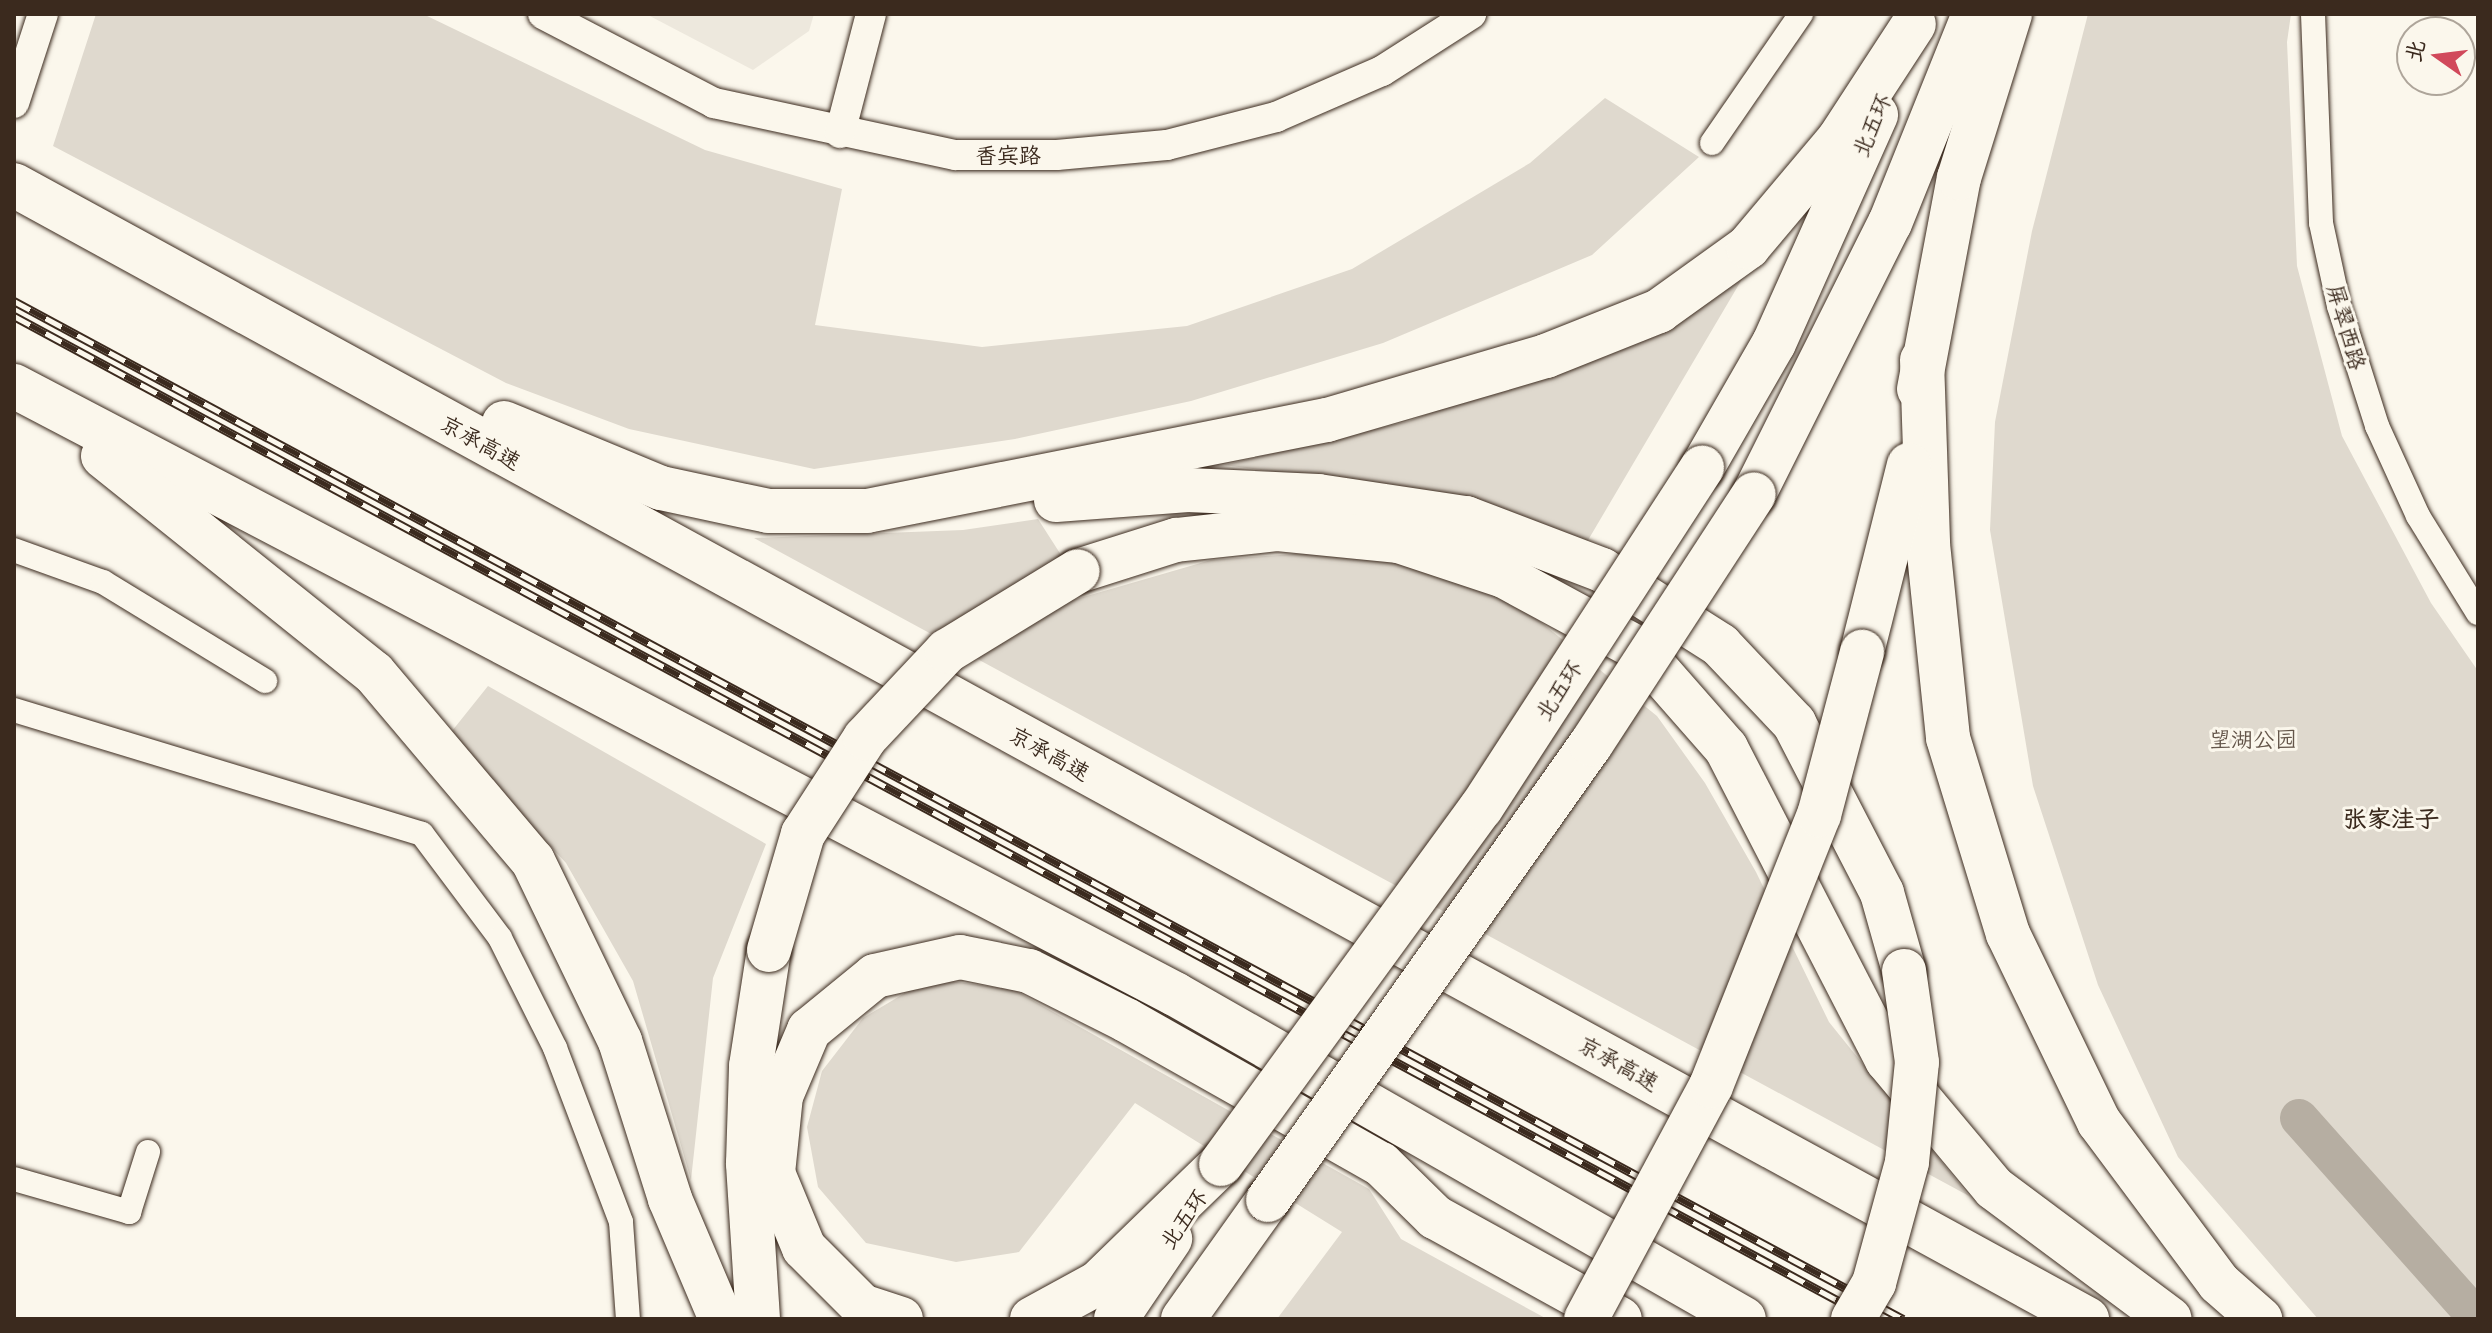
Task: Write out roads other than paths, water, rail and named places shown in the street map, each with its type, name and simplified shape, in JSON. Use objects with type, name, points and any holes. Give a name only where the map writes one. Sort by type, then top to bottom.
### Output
[{"type":"highway","points":[[1183,1319],[1591,744],[1754,494],[1890,223],[1974,14]]},
{"type":"highway","points":[[1586,1319],[1711,1086],[1819,815],[1905,492],[1922,360],[1959,178],[2010,14]]},
{"type":"highway","points":[[867,511],[1327,420],[1546,356],[1659,311],[1748,247],[1839,139],[1916,19]]},
{"type":"highway","name":"北五环","points":[[1116,1319],[1221,1164],[1481,808],[1702,468],[1774,343],[1916,19]]},
{"type":"highway","name":"京承高速","points":[[14,185],[2087,1319]]},
{"type":"highway","points":[[60,212],[566,453],[633,478],[768,511],[867,511],[1188,490],[1318,496],[1466,518],[1602,570],[1720,645],[1794,723],[1882,893],[1904,971],[1917,1062],[1907,1162],[1874,1283],[1853,1319]]},
{"type":"highway","points":[[1922,360],[1928,544],[1948,738],[2008,934],[2099,1122],[2219,1283],[2260,1319]]},
{"type":"highway","points":[[14,386],[374,673],[533,861],[620,1041],[670,1199],[721,1319]]},
{"type":"highway","points":[[14,386],[1175,994],[1744,1319]]},
{"type":"highway","points":[[757,1299],[748,1163],[751,1066],[769,950],[803,834],[865,738],[947,651],[1078,571],[1176,540],[1278,529],[1399,541],[1504,576],[1639,649],[1726,748],[1887,1060],[1994,1188],[2170,1319]]},
{"type":"highway","points":[[901,1319],[862,1306],[804,1248],[773,1173],[781,1096],[809,1030],[875,976],[960,957],[1029,971],[1126,1020],[1381,1164],[1435,1217],[1620,1319]]},
{"type":"highway","points":[[1032,1319],[1098,1283],[1221,1164]]},
{"type":"highway","points":[[670,1199],[687,1319]]},
{"type":"street","points":[[14,103],[43,14]]},
{"type":"street","name":"香宾路","points":[[543,14],[714,103],[840,133],[955,155],[1057,155],[1167,145],[1276,117],[1369,77],[1471,14]]},
{"type":"street","points":[[840,133],[871,14]]},
{"type":"street","points":[[1712,143],[1801,14]]},
{"type":"street","name":"屏翠西路","points":[[2313,14],[2321,223],[2339,306],[2382,439],[2418,516],[2478,613]]},
{"type":"street","points":[[14,550],[103,582],[265,681]]},
{"type":"street","points":[[14,710],[422,834],[500,938],[555,1048],[621,1222],[628,1319]]},
{"type":"street","points":[[14,1179],[129,1212],[148,1152]]},
{"type":"waterway","points":[[2299,1118],[2478,1319]]},
{"type":"railway","points":[[14,301],[1903,1319]]},
{"type":"railway","points":[[14,316],[1872,1319]]},
{"type":"district","name":"张家洼子","points":[[2391,818]]},
{"type":"park label","name":"望湖公园","points":[[2253,739]]}]
